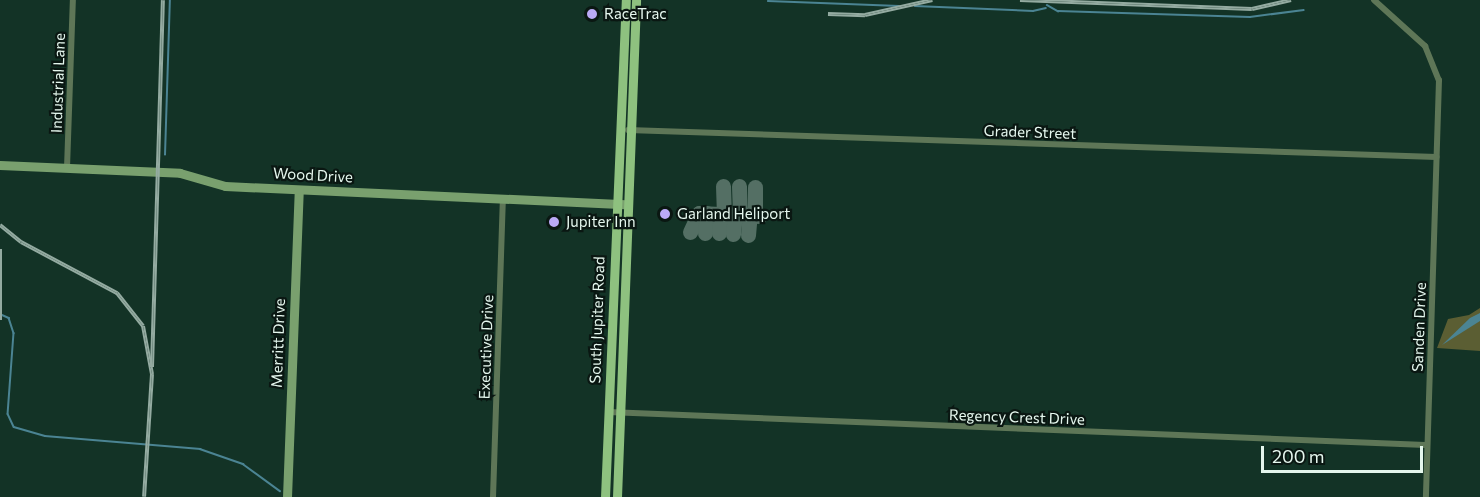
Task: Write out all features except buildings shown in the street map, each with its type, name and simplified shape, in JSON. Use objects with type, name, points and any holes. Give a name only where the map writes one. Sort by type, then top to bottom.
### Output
[{"type":"main road","name":"South Jupiter Road","points":[[605,497],[626,0]]},
{"type":"main road","name":"South Jupiter Road","points":[[617,497],[627,204],[633,130],[636,0]]},
{"type":"street","name":"Industrial Lane","points":[[67,168],[73,0]]},
{"type":"street","name":"Sanden Drive","points":[[1374,0],[1414,34],[1432,58],[1439,85],[1425,445],[1426,497]]},
{"type":"street","name":"Grader Street","points":[[621,130],[1437,157]]},
{"type":"street","name":"Wood Drive","points":[[0,165],[180,173],[225,186],[627,204]]},
{"type":"street","name":"Merritt Drive","points":[[287,497],[299,190]]},
{"type":"street","name":"Executive Drive","points":[[493,497],[504,199]]},
{"type":"street","name":"Regency Crest Drive","points":[[608,412],[1425,445]]},
{"type":"green space","points":[[1480,308],[1480,351],[1437,348],[1448,319],[1469,315]]},
{"type":"water","points":[[1480,313],[1480,321],[1442,345],[1470,318]]},
{"type":"waterway","points":[[165,155],[170,0]]},
{"type":"waterway","points":[[768,1],[899,6]]},
{"type":"waterway","points":[[1047,5],[1058,11],[1250,17],[1304,10]]},
{"type":"waterway","points":[[915,6],[1033,11],[1046,8]]},
{"type":"waterway","points":[[0,314],[9,318],[14,333],[8,414],[14,427],[45,436],[200,449],[243,464],[280,491]]},
{"type":"taxiway","points":[[723,186],[724,214]]},
{"type":"taxiway","points":[[739,186],[740,214]]},
{"type":"taxiway","points":[[755,187],[755,215]]},
{"type":"taxiway","points":[[690,232],[699,213],[760,216]]},
{"type":"taxiway","points":[[705,233],[707,213]]},
{"type":"taxiway","points":[[719,233],[721,214]]},
{"type":"taxiway","points":[[733,234],[735,214]]},
{"type":"taxiway","points":[[748,235],[750,214]]},
{"type":"railway","points":[[152,367],[163,0]]},
{"type":"railway","points":[[828,14],[865,15],[932,0]]},
{"type":"railway","points":[[1020,0],[1252,9],[1291,0]]},
{"type":"railway","points":[[0,225],[21,242],[117,293],[143,326],[152,374],[144,497]]},
{"type":"railway","points":[[0,249],[0,320]]},
{"type":"place","name":"RaceTrac","points":[[592,14]]},
{"type":"place","name":"Garland Heliport","points":[[665,214]]},
{"type":"place","name":"Jupiter Inn","points":[[554,222]]}]
